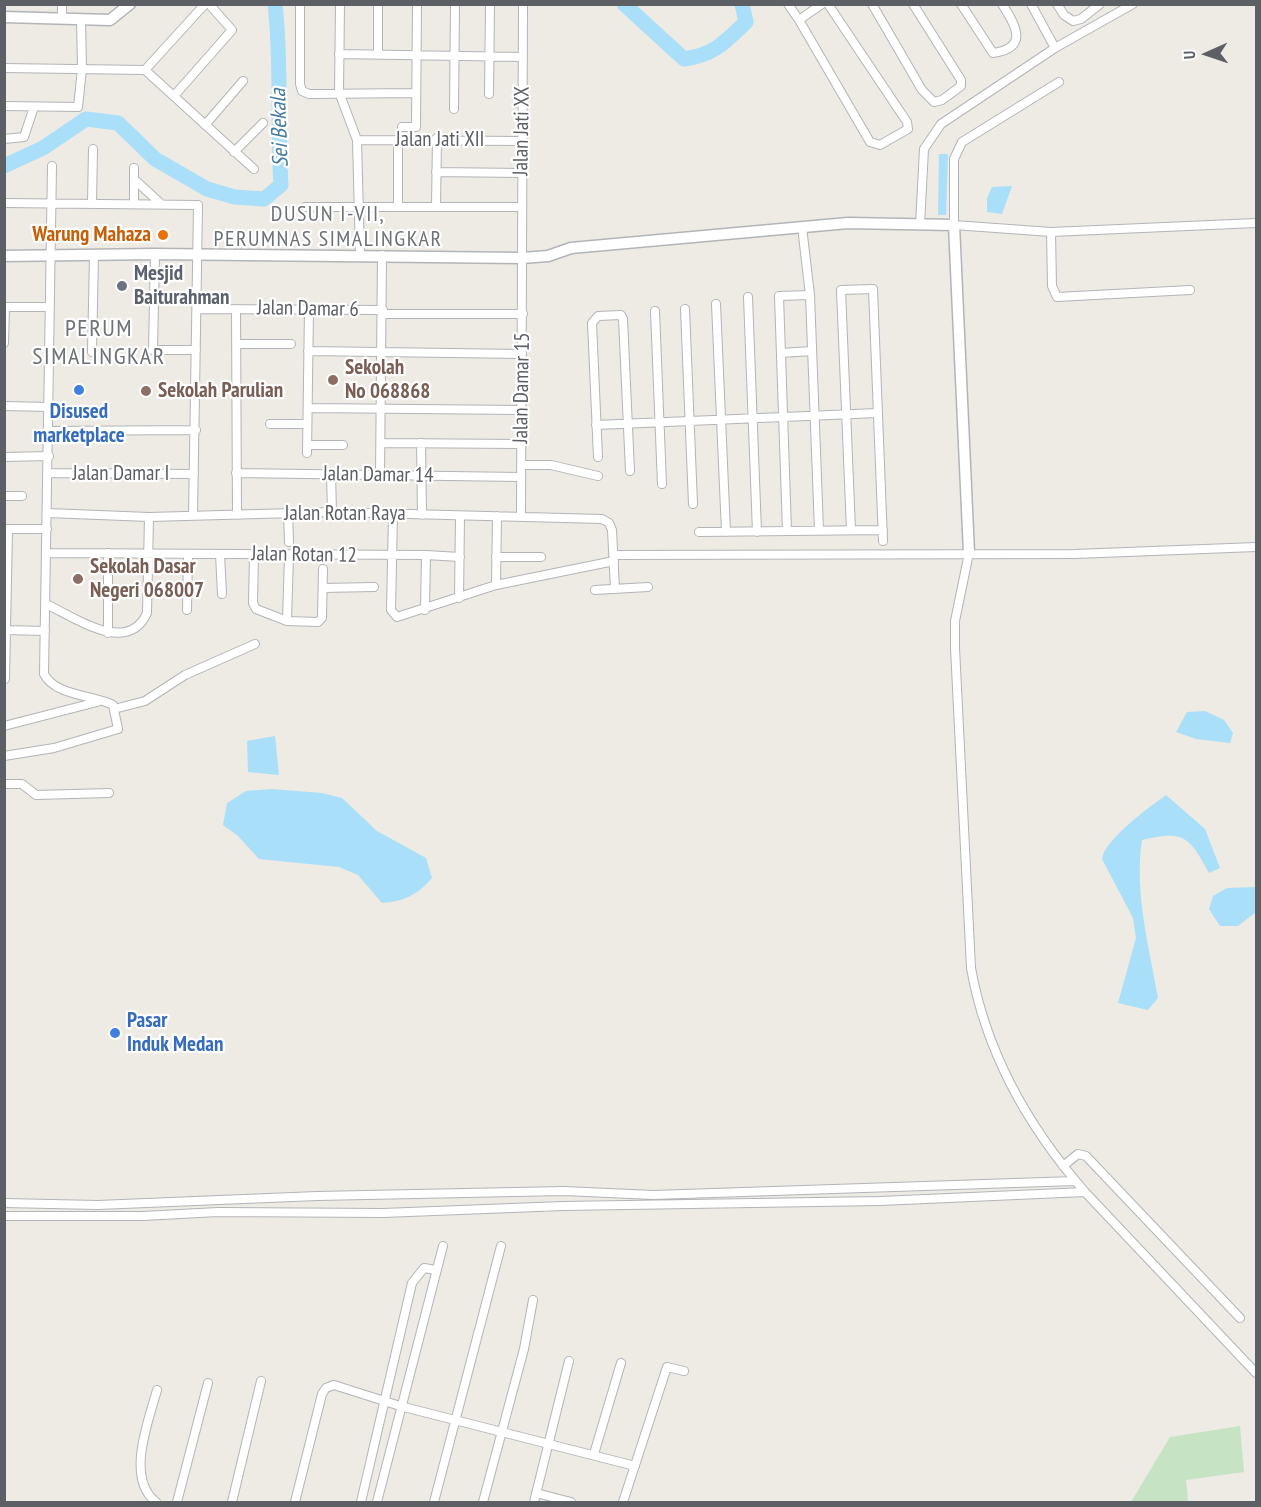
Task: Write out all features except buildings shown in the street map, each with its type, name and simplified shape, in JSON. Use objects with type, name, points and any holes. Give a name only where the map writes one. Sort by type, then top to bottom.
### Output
[{"type":"street","points":[[62,18],[63,4]]},
{"type":"street","points":[[4,17],[110,20],[130,4]]},
{"type":"street","points":[[144,70],[207,4],[232,30],[174,96]]},
{"type":"street","points":[[300,4],[300,84],[302,91],[309,94],[416,93]]},
{"type":"street","points":[[340,4],[339,92],[357,140],[360,255]]},
{"type":"street","points":[[378,4],[378,55]]},
{"type":"street","points":[[402,127],[416,127],[417,4]]},
{"type":"street","points":[[454,109],[455,4]]},
{"type":"street","points":[[489,94],[490,4]]},
{"type":"street","name":"Jalan Jati XX","points":[[522,258],[523,4]]},
{"type":"street","points":[[788,4],[870,142],[880,146],[890,142],[908,129],[907,122],[828,4]]},
{"type":"street","points":[[799,20],[822,4]]},
{"type":"street","points":[[872,4],[922,90],[934,102],[942,100],[961,86],[961,80],[913,4]]},
{"type":"street","points":[[961,4],[993,52],[1000,52],[1015,42],[1018,35],[1017,27],[1002,4]]},
{"type":"street","points":[[1031,4],[1055,48]]},
{"type":"street","points":[[1057,4],[1064,15],[1073,21],[1081,19],[1100,4]]},
{"type":"street","points":[[920,225],[924,149],[941,124],[1055,48],[1133,4]]},
{"type":"street","points":[[4,106],[78,107],[82,69],[81,19]]},
{"type":"street","points":[[339,54],[523,57]]},
{"type":"street","points":[[4,68],[144,70],[254,169]]},
{"type":"street","points":[[205,125],[243,81]]},
{"type":"street","points":[[1059,82],[962,142],[954,159],[954,225],[969,553],[955,621],[971,968],[982,1015],[1018,1101],[1035,1129],[1085,1192],[1257,1373]]},
{"type":"street","points":[[4,139],[24,137],[34,107]]},
{"type":"street","points":[[234,152],[263,123]]},
{"type":"street","points":[[436,207],[437,138]]},
{"type":"street","name":"Jalan Jati XII","points":[[357,140],[437,138],[522,141]]},
{"type":"street","points":[[398,139],[398,207]]},
{"type":"street","points":[[92,203],[93,149]]},
{"type":"street","points":[[4,756],[54,748],[118,729],[114,709],[110,703],[97,702],[54,685],[47,680],[43,665],[50,407],[52,166]]},
{"type":"street","points":[[134,168],[134,203]]},
{"type":"street","points":[[436,172],[522,173]]},
{"type":"street","points":[[134,179],[160,203]]},
{"type":"street","points":[[4,203],[198,205],[200,210],[193,516]]},
{"type":"street","points":[[305,207],[521,207]]},
{"type":"street","points":[[4,256],[155,254],[522,258],[548,256],[571,248],[848,223],[954,225],[1051,232],[1257,223]]},
{"type":"street","points":[[802,227],[810,295],[819,530]]},
{"type":"street","points":[[1051,232],[1052,286],[1057,297],[1190,290]]},
{"type":"street","points":[[155,254],[153,350],[196,350]]},
{"type":"street","points":[[92,352],[94,255]]},
{"type":"street","points":[[380,476],[383,352],[382,255]]},
{"type":"street","name":"Jalan Damar 15","points":[[520,517],[522,258]]},
{"type":"street","points":[[851,530],[842,290],[873,289],[883,541]]},
{"type":"street","points":[[787,531],[779,297],[810,295]]},
{"type":"street","points":[[748,297],[757,532]]},
{"type":"street","points":[[716,304],[726,532]]},
{"type":"street","points":[[4,343],[5,307],[50,307]]},
{"type":"street","name":"Jalan Damar 6","points":[[198,309],[523,314]]},
{"type":"street","points":[[236,309],[237,515]]},
{"type":"street","points":[[309,309],[307,449],[343,445]]},
{"type":"street","points":[[685,309],[693,504]]},
{"type":"street","points":[[655,311],[662,484]]},
{"type":"street","points":[[598,457],[592,323],[598,316],[621,315],[630,471]]},
{"type":"street","points":[[237,344],[291,344]]},
{"type":"street","points":[[308,351],[522,354]]},
{"type":"street","points":[[781,353],[812,351]]},
{"type":"street","points":[[4,406],[50,407]]},
{"type":"street","points":[[308,408],[521,410]]},
{"type":"street","points":[[596,425],[877,413]]},
{"type":"street","points":[[270,424],[306,424]]},
{"type":"street","points":[[49,430],[196,430]]},
{"type":"street","points":[[381,443],[521,444]]},
{"type":"street","points":[[421,443],[422,515]]},
{"type":"street","points":[[4,457],[49,456]]},
{"type":"street","points":[[521,465],[550,465],[598,476]]},
{"type":"street","name":"Jalan Damar I","points":[[48,473],[194,474]]},
{"type":"street","name":"Jalan Damar 14","points":[[237,473],[520,477]]},
{"type":"street","points":[[332,474],[332,512]]},
{"type":"street","points":[[4,496],[22,496]]},
{"type":"street","name":"Jalan Rotan Raya","points":[[48,513],[149,517],[332,512],[602,519],[609,523],[612,530],[615,589]]},
{"type":"street","points":[[288,513],[289,542]]},
{"type":"street","points":[[393,514],[393,616],[425,610],[496,585],[614,558],[969,553],[1076,554],[1257,547]]},
{"type":"street","points":[[496,585],[497,516]]},
{"type":"street","points":[[46,604],[108,633],[124,634],[144,619],[147,613],[149,517]]},
{"type":"street","points":[[459,598],[460,517]]},
{"type":"street","points":[[5,679],[6,529],[47,529]]},
{"type":"street","points":[[699,532],[883,530]]},
{"type":"street","name":"Jalan Rotan 12","points":[[47,552],[460,557]]},
{"type":"street","points":[[108,553],[108,633]]},
{"type":"street","points":[[220,554],[222,594]]},
{"type":"street","points":[[254,554],[253,603],[256,609],[287,621],[318,622],[323,613],[323,570]]},
{"type":"street","points":[[187,610],[188,555]]},
{"type":"street","points":[[287,621],[290,555]]},
{"type":"street","points":[[425,610],[426,555]]},
{"type":"street","points":[[496,556],[541,557]]},
{"type":"street","points":[[595,590],[648,586]]},
{"type":"street","points":[[323,588],[374,587]]},
{"type":"street","points":[[5,630],[45,631]]},
{"type":"street","points":[[114,709],[145,701],[185,675],[255,644]]},
{"type":"street","points":[[4,726],[97,702]]},
{"type":"street","points":[[4,784],[22,784],[36,795],[109,793]]},
{"type":"street","points":[[1063,1166],[1078,1154],[1086,1156],[1240,1318]]},
{"type":"street","points":[[4,1203],[98,1205],[317,1196],[564,1191],[653,1196],[1075,1181]]},
{"type":"street","points":[[810,1190],[811,1203]]},
{"type":"street","points":[[563,1206],[564,1191]]},
{"type":"street","points":[[4,1216],[143,1216],[218,1212],[383,1213],[563,1206],[811,1203],[1085,1192]]},
{"type":"street","points":[[377,1503],[400,1406],[444,1246]]},
{"type":"street","points":[[434,1503],[501,1246]]},
{"type":"street","points":[[361,1503],[383,1400],[412,1283],[424,1268],[436,1270]]},
{"type":"street","points":[[483,1503],[533,1300]]},
{"type":"street","points":[[569,1361],[546,1444],[535,1498],[572,1503]]},
{"type":"street","points":[[594,1454],[621,1363]]},
{"type":"street","points":[[623,1503],[667,1367],[684,1371]]},
{"type":"street","points":[[232,1503],[261,1381]]},
{"type":"street","points":[[177,1503],[208,1383]]},
{"type":"street","points":[[295,1503],[326,1388],[334,1386],[400,1406],[634,1466]]},
{"type":"street","points":[[156,1503],[146,1489],[140,1453],[157,1390]]},
{"type":"green space","points":[[1240,1426],[1244,1472],[1186,1480],[1188,1501],[1131,1502],[1170,1437]]},
{"type":"water","points":[[939,154],[948,154],[946,215],[938,215]]},
{"type":"water","points":[[1012,186],[1002,214],[987,212],[987,198],[992,187]]},
{"type":"water","points":[[1205,711],[1224,720],[1233,733],[1230,743],[1196,739],[1176,732],[1187,712]]},
{"type":"water","points":[[275,736],[279,775],[248,772],[247,741]]},
{"type":"water","points":[[272,789],[322,793],[342,798],[377,831],[426,858],[432,878],[410,896],[382,903],[358,875],[339,867],[259,859],[238,836],[223,825],[227,803],[246,791]]},
{"type":"water","points":[[1166,795],[1205,829],[1220,868],[1209,873],[1190,844],[1176,836],[1142,840],[1141,899],[1158,998],[1148,1010],[1118,1003],[1136,938],[1133,918],[1102,859],[1105,851],[1119,833]]},
{"type":"water","points":[[1256,887],[1256,912],[1238,926],[1220,926],[1209,909],[1213,896],[1227,888]]},
{"type":"waterway","name":"Sei Bekala","points":[[4,166],[43,148],[86,119],[118,123],[155,159],[207,189],[235,197],[264,199],[281,185],[275,4]]},
{"type":"waterway","name":"Sei Bekala","points":[[624,4],[684,59],[711,51],[725,42],[746,22],[742,4]]},
{"type":"place","name":"Warung Mahaza","points":[[163,235]]},
{"type":"place","name":"Mesjid Baiturahman","points":[[122,286]]},
{"type":"place","name":"Sekolah No 068868","points":[[333,380]]},
{"type":"place","name":"Disused marketplace","points":[[79,390]]},
{"type":"place","name":"Sekolah Parulian","points":[[146,391]]},
{"type":"place","name":"Sekolah Dasar Negeri 068007","points":[[78,579]]},
{"type":"place","name":"Pasar Induk Medan","points":[[115,1033]]},
{"type":"district","name":"DUSUN I-VII, PERUMNAS SIMALINGKAR","points":[[328,228]]},
{"type":"district","name":"PERUM SIMALINGKAR","points":[[99,343]]}]
